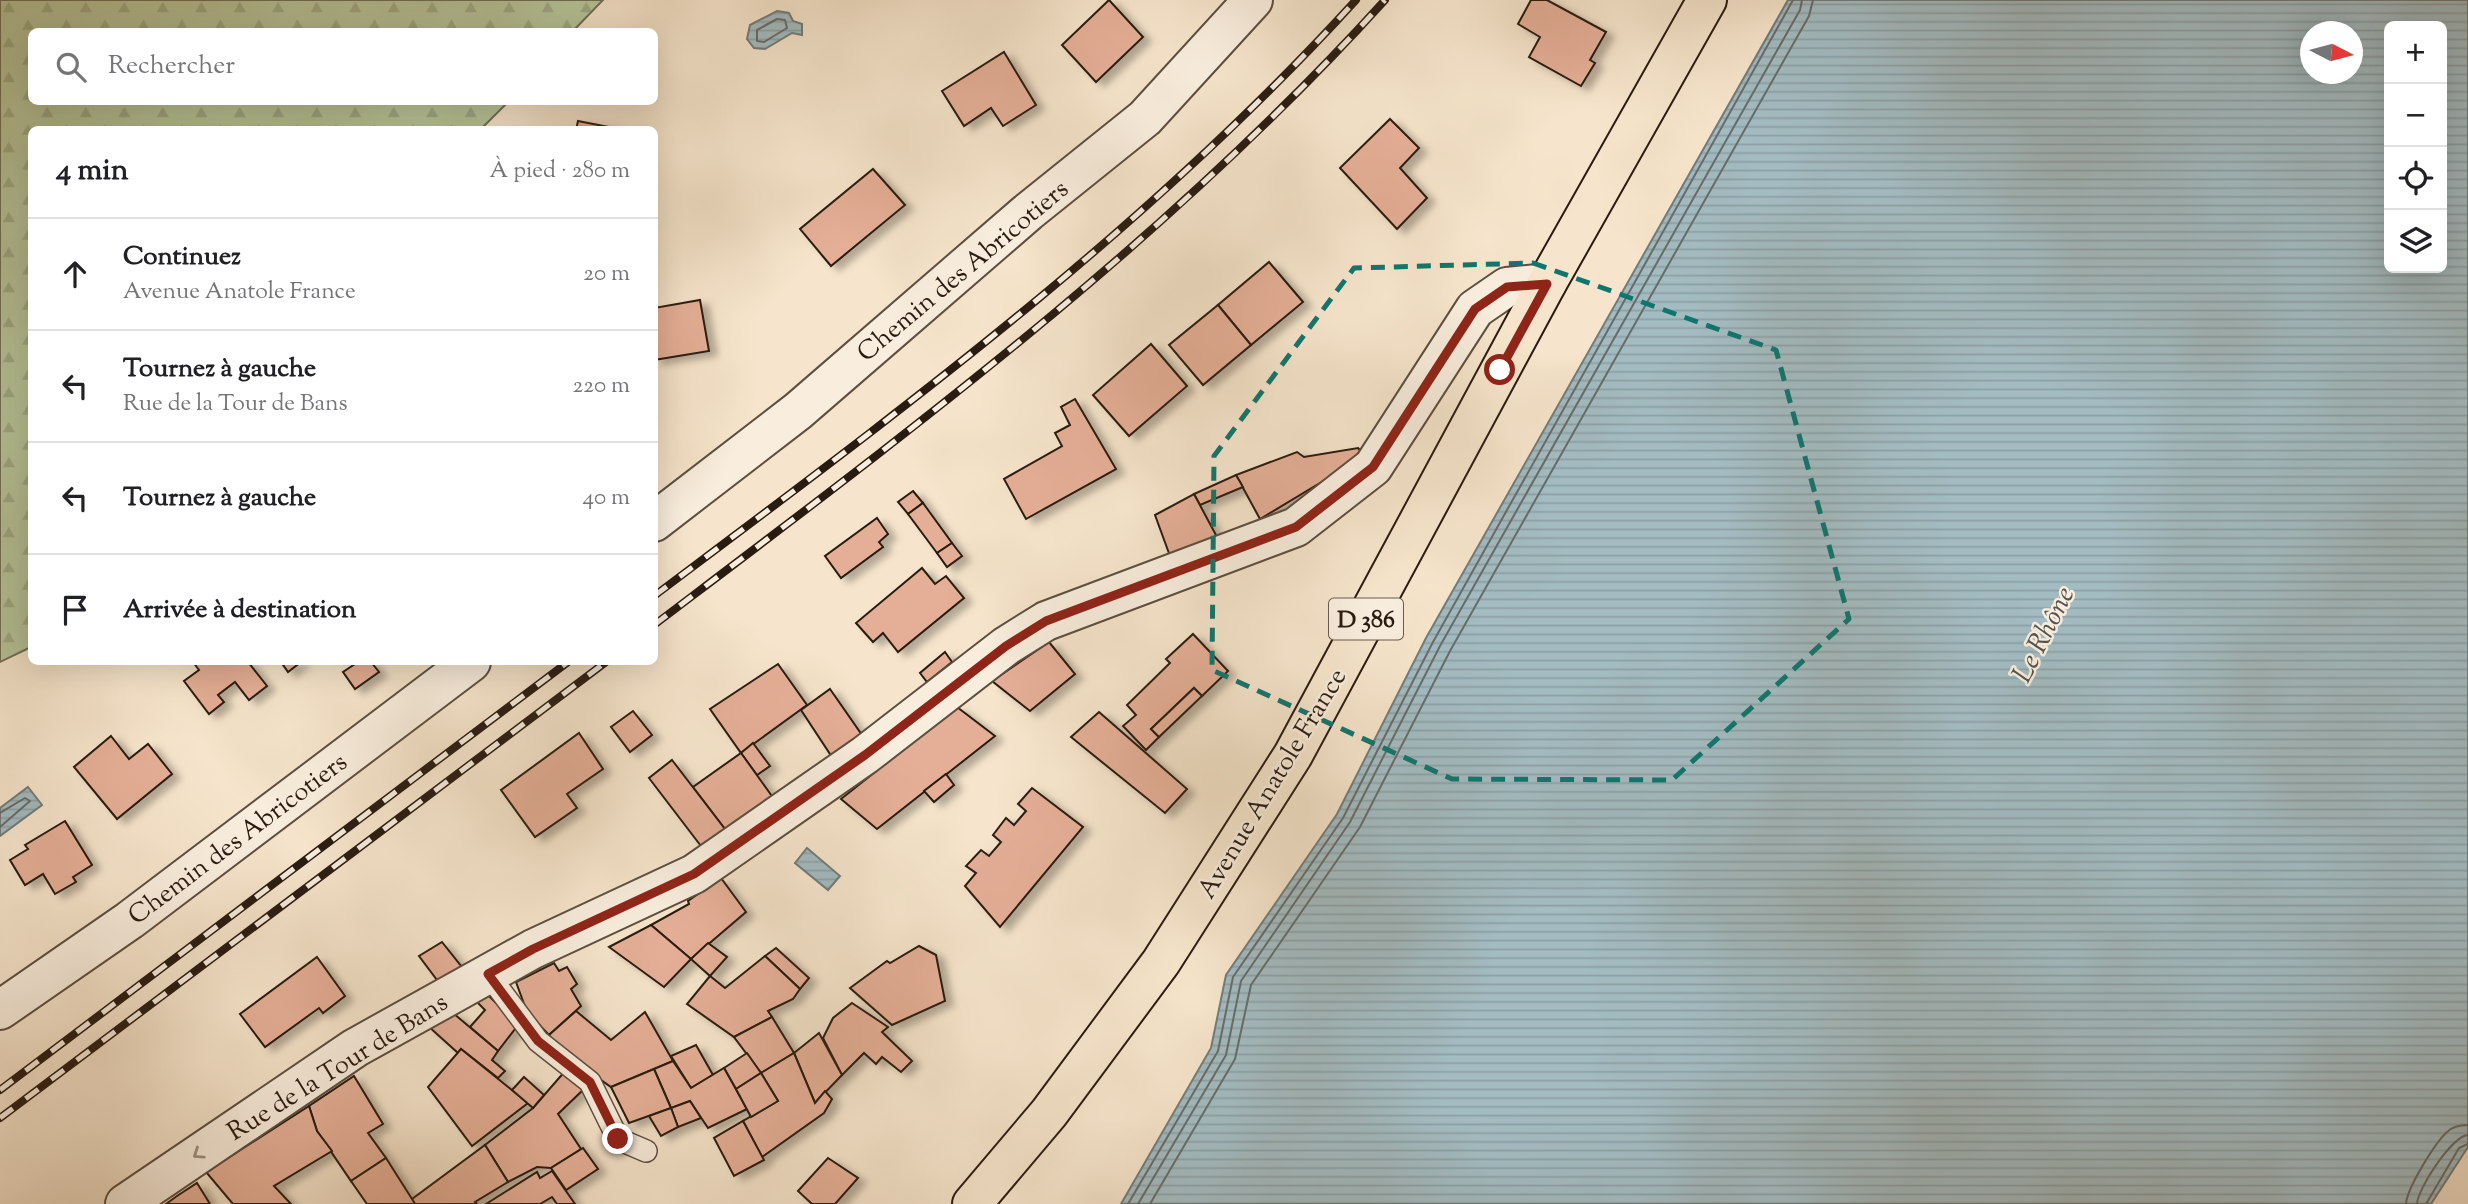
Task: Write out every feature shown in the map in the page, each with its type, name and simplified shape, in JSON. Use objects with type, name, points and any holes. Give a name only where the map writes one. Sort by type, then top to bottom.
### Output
[{"type":"main road","name":"Avenue Anatole France","points":[[972,1204],[1049,1113],[1104,1042],[1224,867],[1293,755],[1547,284],[1707,0]]},
{"type":"street","name":"Chemin des Abricotiers","points":[[658,519],[798,411],[1028,212],[1144,118],[1253,0]]},
{"type":"street","name":"Rue de la Tour de Bans","points":[[125,1204],[355,1048],[533,949],[694,874],[865,755],[1006,646],[1046,621],[1296,527],[1373,467],[1475,309],[1507,287],[1547,284]]},
{"type":"street","name":"Chemin des Abricotiers","points":[[0,1010],[130,920],[467,665]]},
{"type":"lane","points":[[488,974],[538,1041],[590,1082],[618,1139],[646,1151]]},
{"type":"highlighted area","points":[[1533,263],[1776,350],[1849,619],[1672,780],[1452,779],[1212,670],[1214,456],[1354,268]]},
{"type":"green space","points":[[0,0],[603,0],[576,28],[28,28],[28,105],[505,105],[484,126],[28,126],[28,648],[0,662]]},
{"type":"water","name":"Le Rhône","points":[[1788,0],[2468,0],[2468,1147],[2431,1204],[1121,1204],[1211,1048],[1226,975],[1337,814],[1426,638]]},
{"type":"water","points":[[777,11],[789,13],[793,21],[802,24],[802,35],[792,33],[765,49],[754,48],[747,39],[750,25]]},
{"type":"water","points":[[28,787],[42,805],[0,836],[0,808]]},
{"type":"water","points":[[807,848],[840,876],[828,890],[795,863]]},
{"type":"building","points":[[1109,0],[1143,37],[1096,82],[1062,45]]},
{"type":"building","points":[[1531,0],[1547,0],[1606,32],[1590,60],[1595,63],[1581,86],[1529,57],[1540,37],[1518,24]]},
{"type":"building","points":[[1004,52],[1036,105],[1003,126],[991,108],[964,126],[942,91]]},
{"type":"building","points":[[1390,119],[1419,148],[1400,168],[1427,198],[1397,229],[1340,168]]},
{"type":"building","points":[[578,121],[604,126],[577,126]]},
{"type":"building","points":[[873,169],[905,205],[831,266],[800,229]]},
{"type":"building","points":[[1269,262],[1303,302],[1251,345],[1218,305]]},
{"type":"building","points":[[700,300],[709,351],[658,359],[658,307]]},
{"type":"building","points":[[1218,305],[1251,345],[1203,385],[1169,345]]},
{"type":"building","points":[[1151,344],[1187,386],[1129,436],[1093,395]]},
{"type":"building","points":[[1075,399],[1116,469],[1026,519],[1004,479],[1062,446],[1055,433],[1070,425],[1061,407]]},
{"type":"building","points":[[1358,448],[1365,456],[1260,519],[1236,475],[1297,452],[1304,457]]},
{"type":"building","points":[[1236,475],[1243,487],[1200,505],[1194,494]]},
{"type":"building","points":[[913,491],[923,503],[908,514],[898,502]]},
{"type":"building","points":[[1194,494],[1217,537],[1170,556],[1155,515]]},
{"type":"building","points":[[923,503],[952,543],[937,553],[908,514]]},
{"type":"building","points":[[877,518],[888,534],[879,542],[883,547],[841,578],[825,556]]},
{"type":"building","points":[[952,543],[962,556],[947,567],[937,553]]},
{"type":"building","points":[[922,568],[935,584],[946,576],[964,598],[898,652],[883,633],[873,642],[856,623]]},
{"type":"building","points":[[1193,634],[1228,671],[1202,696],[1194,688],[1151,729],[1159,737],[1146,750],[1123,726],[1136,715],[1127,705],[1170,663],[1166,659]]},
{"type":"building","points":[[1049,642],[1075,674],[1030,711],[992,681]]},
{"type":"building","points":[[945,652],[952,662],[927,682],[920,673]]},
{"type":"building","points":[[778,664],[807,705],[741,753],[710,709]]},
{"type":"building","points":[[195,665],[250,665],[267,686],[249,700],[235,682],[218,695],[224,702],[209,714],[184,681],[199,670]]},
{"type":"building","points":[[283,665],[297,665],[288,672]]},
{"type":"building","points":[[354,665],[373,665],[379,672],[355,689],[343,672]]},
{"type":"building","points":[[1194,688],[1202,696],[1159,737],[1151,729]]},
{"type":"building","points":[[830,689],[862,735],[832,757],[801,710]]},
{"type":"building","points":[[957,707],[995,736],[877,829],[841,799]]},
{"type":"building","points":[[633,711],[652,735],[630,752],[611,727]]},
{"type":"building","points":[[1099,712],[1187,789],[1165,813],[1071,737]]},
{"type":"building","points":[[579,733],[603,769],[567,794],[577,808],[535,837],[501,790]]},
{"type":"building","points":[[111,736],[129,759],[148,744],[172,774],[117,819],[74,767]]},
{"type":"building","points":[[753,743],[770,766],[757,775],[741,753]]},
{"type":"building","points":[[741,753],[774,799],[728,833],[693,787]]},
{"type":"building","points":[[672,760],[728,833],[704,850],[649,778]]},
{"type":"building","points":[[946,774],[954,785],[934,802],[924,791]]},
{"type":"building","points":[[1032,788],[1083,827],[1000,927],[965,886],[976,873],[966,866],[981,850],[989,856],[1001,842],[993,835],[1006,818],[1014,825],[1026,811],[1018,804]]},
{"type":"building","points":[[65,821],[92,865],[73,877],[76,882],[55,894],[43,874],[25,885],[10,860],[28,849],[25,845]]},
{"type":"building","points":[[721,878],[746,912],[691,959],[651,925],[689,904],[688,901]]},
{"type":"building","points":[[651,925],[691,959],[664,987],[609,947]]},
{"type":"building","points":[[442,942],[465,971],[440,984],[419,956]]},
{"type":"building","points":[[708,943],[727,957],[710,976],[691,959]]},
{"type":"building","points":[[919,946],[936,955],[945,1001],[892,1025],[850,988],[887,961],[890,963]]},
{"type":"building","points":[[776,948],[809,978],[800,989],[765,956]]},
{"type":"building","points":[[765,956],[800,989],[793,999],[768,1011],[772,1017],[734,1037],[687,1004],[710,976],[725,988]]},
{"type":"building","points":[[317,957],[345,996],[323,1013],[319,1008],[265,1047],[240,1014]]},
{"type":"building","points":[[554,963],[559,971],[567,967],[577,984],[571,989],[581,1006],[549,1035],[527,1012],[516,982]]},
{"type":"building","points":[[488,995],[518,1025],[498,1051],[470,1027],[485,1010],[475,1000]]},
{"type":"building","points":[[852,1003],[888,1027],[882,1032],[912,1061],[901,1072],[882,1057],[876,1064],[864,1053],[842,1075],[823,1038],[833,1018]]},
{"type":"building","points":[[576,1011],[611,1040],[645,1012],[673,1061],[611,1087],[563,1053],[549,1035]]},
{"type":"building","points":[[453,1013],[498,1051],[492,1060],[505,1071],[498,1078],[461,1049],[458,1053],[428,1026]]},
{"type":"building","points":[[772,1017],[794,1053],[761,1073],[734,1037]]},
{"type":"building","points":[[819,1033],[842,1075],[815,1103],[794,1053]]},
{"type":"building","points":[[696,1045],[713,1075],[691,1088],[671,1056]]},
{"type":"building","points":[[461,1049],[528,1103],[472,1146],[428,1087]]},
{"type":"building","points":[[747,1053],[761,1073],[736,1089],[724,1068]]},
{"type":"building","points":[[794,1053],[815,1103],[825,1091],[832,1099],[824,1113],[762,1157],[743,1121],[778,1101],[761,1073]]},
{"type":"building","points":[[673,1061],[691,1088],[724,1068],[747,1109],[708,1128],[690,1101],[671,1108],[654,1069]]},
{"type":"building","points":[[654,1069],[671,1108],[629,1123],[611,1087]]},
{"type":"building","points":[[566,1070],[586,1087],[558,1114],[581,1149],[551,1168],[537,1167],[508,1182],[485,1145],[533,1108]]},
{"type":"building","points":[[761,1073],[778,1101],[751,1117],[736,1089]]},
{"type":"building","points":[[354,1076],[383,1124],[368,1133],[386,1158],[351,1181],[317,1131],[309,1106]]},
{"type":"building","points":[[524,1077],[544,1095],[533,1108],[512,1090]]},
{"type":"building","points":[[690,1101],[701,1118],[678,1127],[671,1108]]},
{"type":"building","points":[[309,1106],[317,1131],[332,1151],[274,1186],[291,1204],[233,1204],[206,1172]]},
{"type":"building","points":[[671,1108],[678,1127],[661,1136],[649,1116]]},
{"type":"building","points":[[743,1121],[764,1160],[734,1176],[714,1138]]},
{"type":"building","points":[[485,1145],[508,1182],[475,1202],[477,1204],[415,1204],[412,1199]]},
{"type":"building","points":[[583,1148],[598,1169],[566,1190],[551,1168]]},
{"type":"building","points":[[386,1158],[415,1204],[367,1204],[351,1181]]},
{"type":"building","points":[[828,1158],[858,1178],[835,1204],[812,1204],[798,1191]]},
{"type":"building","points":[[552,1171],[575,1204],[557,1204],[552,1197],[540,1204],[486,1204],[537,1172],[540,1178]]},
{"type":"building","points":[[197,1183],[210,1204],[166,1204],[177,1196]]},
{"type":"railway","points":[[658,593],[929,387],[1107,240],[1193,164],[1276,84],[1356,0]]},
{"type":"railway","points":[[658,622],[941,405],[1126,252],[1302,88],[1385,0]]},
{"type":"railway","points":[[0,1090],[564,665]]},
{"type":"railway","points":[[0,1118],[602,665]]},
{"type":"route","points":[[618,1139],[590,1082],[538,1041],[488,974],[533,949],[694,874],[865,755],[1006,646],[1046,621],[1085,604],[1296,527],[1373,467],[1475,309],[1507,287],[1547,284],[1500,370]]}]
